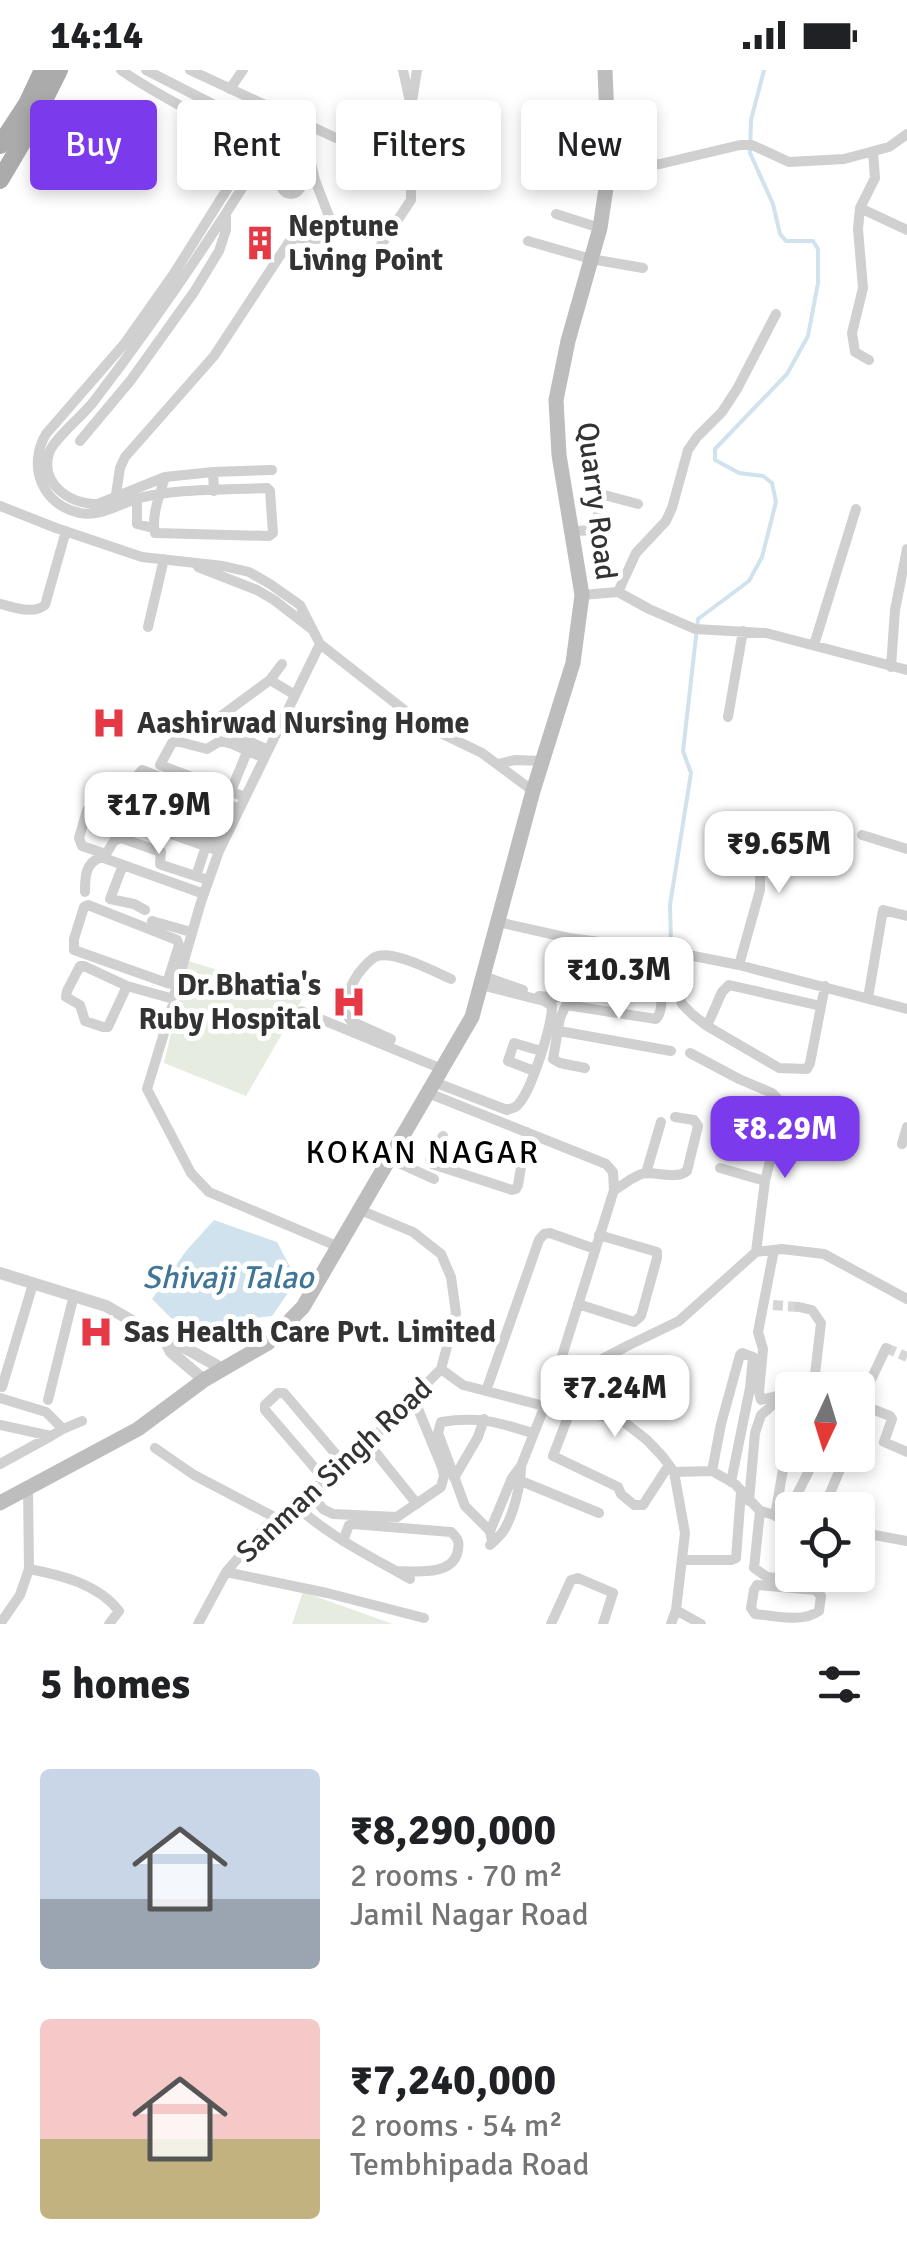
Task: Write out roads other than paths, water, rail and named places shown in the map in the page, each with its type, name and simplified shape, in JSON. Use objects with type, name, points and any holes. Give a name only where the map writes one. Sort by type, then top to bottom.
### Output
[{"type":"main road","points":[[0,145],[27,104],[43,70]]},
{"type":"main road","points":[[0,180],[59,70]]},
{"type":"main road","name":"Quarry Road","points":[[605,70],[607,100]]},
{"type":"main road","name":"Quarry Road","points":[[0,1503],[138,1429],[204,1380],[268,1343],[304,1307],[472,1017],[533,792],[573,663],[582,595],[559,455],[556,400],[600,228],[604,190]]},
{"type":"street","points":[[120,70],[177,104]]},
{"type":"street","points":[[146,70],[205,100]]},
{"type":"street","points":[[190,70],[336,138]]},
{"type":"street","points":[[230,89],[244,70]]},
{"type":"street","points":[[402,70],[409,100]]},
{"type":"street","points":[[412,100],[417,70]]},
{"type":"street","points":[[657,164],[746,145],[789,162],[844,159],[890,146],[907,134]]},
{"type":"street","points":[[869,360],[855,352],[852,333],[863,288],[860,208],[875,178],[873,152]]},
{"type":"street","points":[[115,502],[124,458],[214,356],[288,242],[295,238],[318,239],[330,230],[330,219],[316,183]]},
{"type":"street","points":[[178,278],[233,190]]},
{"type":"street","points":[[137,499],[137,524],[161,535],[273,533],[267,488],[160,495],[84,504],[64,496],[46,470],[50,449],[90,406],[128,346],[226,213],[237,190]]},
{"type":"street","points":[[381,245],[411,200],[411,190]]},
{"type":"street","points":[[860,208],[907,230]]},
{"type":"street","points":[[80,441],[145,361],[194,292],[224,238],[226,213]]},
{"type":"street","points":[[556,214],[600,228]]},
{"type":"street","points":[[528,241],[592,259],[644,268]]},
{"type":"street","points":[[178,278],[194,292]]},
{"type":"street","points":[[618,592],[636,553],[666,521],[688,450],[737,390],[776,314]]},
{"type":"street","points":[[128,346],[145,361]]},
{"type":"street","points":[[128,346],[52,425],[39,445],[36,458],[40,481],[52,499],[80,513],[96,513],[164,477],[272,470]]},
{"type":"street","points":[[90,406],[102,416]]},
{"type":"street","points":[[52,425],[64,434]]},
{"type":"street","points":[[214,472],[214,491]]},
{"type":"street","points":[[152,528],[164,477]]},
{"type":"street","points":[[572,532],[599,530],[596,493],[638,504]]},
{"type":"street","points":[[0,506],[142,556],[249,572],[300,605],[320,644],[422,724],[482,753],[533,792]]},
{"type":"street","points":[[814,645],[856,508]]},
{"type":"street","points":[[0,604],[30,610],[40,610],[45,605],[66,531]]},
{"type":"street","points":[[891,667],[895,610],[907,549]]},
{"type":"street","points":[[148,627],[164,559]]},
{"type":"street","points":[[582,595],[618,592],[697,629],[766,633],[907,670]]},
{"type":"street","points":[[728,717],[743,631]]},
{"type":"street","points":[[172,984],[221,846],[320,644]]},
{"type":"street","points":[[266,754],[220,728],[218,721],[270,680],[282,664]]},
{"type":"street","points":[[270,680],[295,694]]},
{"type":"street","points":[[245,797],[160,765],[176,741],[207,749],[220,741],[247,752],[266,754]]},
{"type":"street","points":[[231,791],[247,752]]},
{"type":"street","points":[[498,764],[542,761]]},
{"type":"street","points":[[221,846],[183,830],[185,814],[158,804],[151,817],[123,808],[136,776],[142,770],[239,809]]},
{"type":"street","points":[[208,880],[162,866],[161,852],[121,838],[114,841],[106,854],[82,846],[79,838],[87,810],[96,806],[206,846],[221,846]]},
{"type":"street","points":[[739,964],[760,890],[760,870],[779,816]]},
{"type":"street","points":[[862,834],[907,849]]},
{"type":"street","points":[[196,876],[206,846]]},
{"type":"street","points":[[85,892],[84,874],[94,860],[102,857],[204,894]]},
{"type":"street","points":[[123,865],[110,898],[145,910]]},
{"type":"street","points":[[127,986],[108,1027],[103,1028],[85,1021],[80,1005],[66,997],[80,966],[127,986],[174,996],[177,940],[88,905],[84,907],[74,950],[172,984]]},
{"type":"street","points":[[868,998],[883,910],[907,916]]},
{"type":"street","points":[[152,921],[192,932]]},
{"type":"street","points":[[498,922],[570,938],[739,964],[907,1010]]},
{"type":"street","points":[[482,981],[556,998],[562,989],[570,938]]},
{"type":"street","points":[[583,940],[574,974],[658,990],[661,994],[656,1018],[566,1005],[555,1062],[585,1068]]},
{"type":"street","points":[[680,953],[677,980],[682,1004],[706,1026],[779,1068],[801,1070],[810,1063],[825,986]]},
{"type":"street","points":[[450,978],[391,955],[378,955],[366,963],[352,982],[344,1011],[351,1021],[393,1043],[434,1081],[527,1132],[606,1164],[612,1172],[614,1190],[553,1385],[521,1466],[512,1478],[491,1539]]},
{"type":"street","points":[[434,1081],[507,1110],[521,1101],[541,1051],[552,1006],[482,981]]},
{"type":"street","points":[[706,1026],[729,985],[821,1006]]},
{"type":"street","points":[[172,1007],[147,1089],[191,1173],[209,1192],[339,1247]]},
{"type":"street","points":[[301,1011],[393,1043]]},
{"type":"street","points":[[559,1032],[671,1052]]},
{"type":"street","points":[[534,1071],[508,1061],[508,1057],[514,1043],[541,1051]]},
{"type":"street","points":[[690,1053],[777,1098],[756,1252]]},
{"type":"street","points":[[614,1190],[646,1172],[677,1175],[687,1170],[698,1126],[694,1120],[675,1116]]},
{"type":"street","points":[[646,1172],[661,1122]]},
{"type":"street","points":[[906,1147],[907,1127]]},
{"type":"street","points":[[443,1136],[430,1160],[432,1164],[512,1190],[518,1185],[527,1132]]},
{"type":"street","points":[[390,1159],[434,1179]]},
{"type":"street","points":[[720,1168],[765,1181]]},
{"type":"street","points":[[360,1210],[413,1232],[440,1254],[451,1276],[456,1314],[441,1369],[464,1385],[624,1422],[648,1440],[671,1469],[685,1533],[671,1624]]},
{"type":"street","points":[[486,1391],[539,1240],[550,1233],[595,1249]]},
{"type":"street","points":[[578,1304],[634,1322],[641,1316],[656,1252],[599,1235]]},
{"type":"street","points":[[774,1250],[768,1305],[758,1332],[763,1348],[761,1400],[775,1397]]},
{"type":"street","points":[[553,1385],[679,1322],[756,1252],[824,1254],[907,1298]]},
{"type":"street","points":[[0,1273],[106,1306],[223,1369]]},
{"type":"street","points":[[33,1284],[1,1392],[46,1412],[62,1430]]},
{"type":"street","points":[[48,1400],[74,1296]]},
{"type":"street","points":[[800,1307],[812,1310],[821,1323],[815,1372]]},
{"type":"street","points":[[165,1340],[171,1352],[204,1380]]},
{"type":"street","points":[[875,1372],[886,1348]]},
{"type":"street","points":[[712,1470],[740,1355],[751,1355],[750,1388],[731,1482]]},
{"type":"street","name":"Sanman Singh Road","points":[[198,1624],[226,1572],[266,1526],[345,1464],[441,1369]]},
{"type":"street","points":[[325,1480],[265,1410],[266,1404],[278,1394],[284,1393],[345,1464]]},
{"type":"street","points":[[310,1492],[332,1514],[398,1518],[441,1487],[444,1476],[414,1397]]},
{"type":"street","points":[[750,1501],[755,1433],[761,1415],[775,1403]]},
{"type":"street","points":[[571,1409],[553,1456],[618,1487],[634,1505],[642,1504],[671,1469]]},
{"type":"street","points":[[875,1410],[892,1419],[884,1442],[907,1452]]},
{"type":"street","points":[[491,1539],[465,1506],[438,1426],[441,1422],[484,1419],[532,1433]]},
{"type":"street","points":[[454,1478],[484,1419]]},
{"type":"street","points":[[0,1464],[82,1421]]},
{"type":"street","points":[[0,1424],[51,1436]]},
{"type":"street","points":[[368,1442],[418,1504]]},
{"type":"street","points":[[155,1448],[194,1475],[276,1518]]},
{"type":"street","points":[[491,1539],[500,1536],[505,1526],[522,1481],[521,1466]]},
{"type":"street","points":[[671,1469],[712,1470],[731,1482],[760,1511],[775,1515]]},
{"type":"street","points":[[522,1481],[599,1513]]},
{"type":"street","points":[[0,1624],[20,1594],[30,1569],[28,1488]]},
{"type":"street","points":[[682,1560],[736,1558],[741,1491]]},
{"type":"street","points":[[294,1504],[312,1521],[410,1580]]},
{"type":"street","points":[[760,1511],[754,1568],[775,1578]]},
{"type":"street","points":[[343,1541],[348,1525],[354,1524],[456,1535],[456,1559],[450,1565],[438,1570],[396,1571]]},
{"type":"street","points":[[875,1535],[907,1541]]},
{"type":"street","points":[[30,1569],[74,1580],[97,1592],[118,1611],[109,1624]]},
{"type":"street","points":[[226,1572],[328,1592],[424,1618]]},
{"type":"street","points":[[552,1624],[571,1580],[578,1578],[614,1593],[602,1624]]},
{"type":"street","points":[[755,1587],[820,1592],[817,1614],[793,1621],[755,1614],[751,1608],[755,1587]]},
{"type":"street","points":[[676,1610],[701,1624]]},
{"type":"water","name":"Shivaji Talao","points":[[214,1220],[277,1242],[297,1280],[272,1316],[253,1318],[237,1336],[171,1318],[152,1299]]},
{"type":"waterway","points":[[671,944],[670,905],[691,773],[683,751],[698,619],[749,581],[762,557],[776,502],[772,483],[763,476],[739,473],[715,460],[715,449],[787,374],[808,336],[818,283],[818,249],[813,241],[786,241],[780,234],[773,204],[750,153],[751,120],[764,70]]},
{"type":"tunnel","points":[[773,1305],[799,1307]]},
{"type":"tunnel","points":[[886,1348],[907,1357]]},
{"type":"place","name":"Neptune Living Point","points":[[260,243]]},
{"type":"place","name":"Aashirwad Nursing Home","points":[[109,723]]},
{"type":"place","name":"Dr.Bhatia's Ruby Hospital","points":[[349,1002]]},
{"type":"place","name":"Sas Health Care Pvt. Limited","points":[[96,1332]]},
{"type":"district","name":"KOKAN NAGAR","points":[[423,1152]]}]
